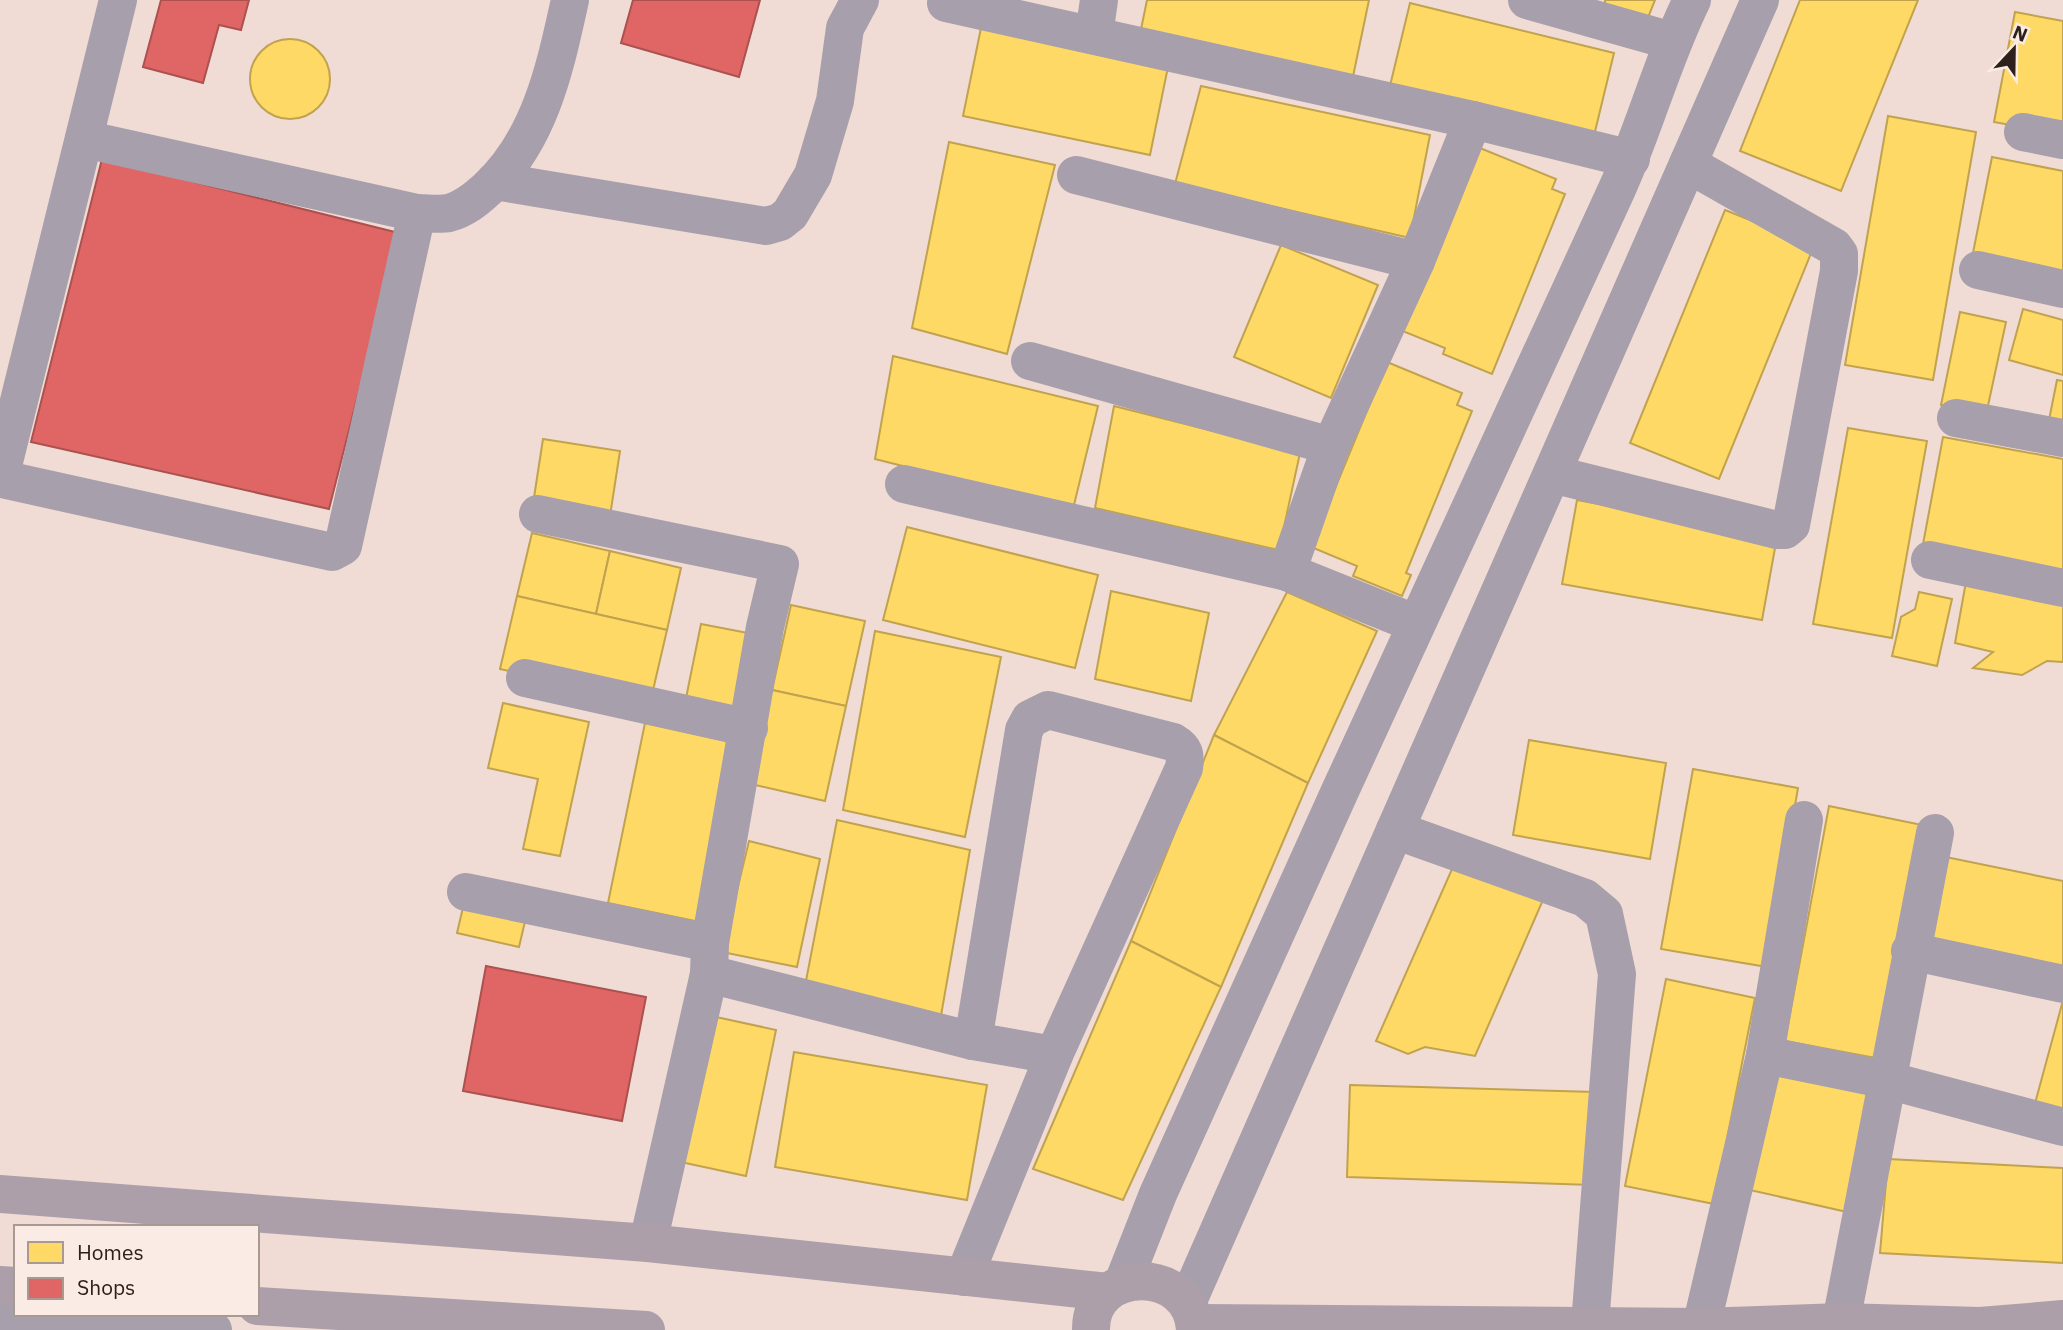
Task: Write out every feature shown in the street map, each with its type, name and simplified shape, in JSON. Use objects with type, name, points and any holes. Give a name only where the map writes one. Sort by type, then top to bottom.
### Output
[{"type":"main road","points":[[0,1194],[648,1243],[964,1277],[1116,1288]]},
{"type":"main road","points":[[1091,1330],[1097,1306],[1116,1288],[1138,1280],[1166,1284],[1193,1319],[1701,1327],[1841,1322],[1980,1326],[2063,1319]]},
{"type":"main road","points":[[259,1306],[646,1330]]},
{"type":"street","points":[[118,0],[1,478],[331,552],[338,550],[343,546],[417,213]]},
{"type":"street","points":[[84,139],[417,213],[449,213],[470,204],[495,181],[514,158],[538,115],[558,56],[570,0]]},
{"type":"street","points":[[1116,1288],[1414,623],[1631,159],[1672,41],[1692,0]]},
{"type":"street","points":[[1193,1319],[1395,830],[1760,0]]},
{"type":"street","points":[[1532,1],[1672,41]]},
{"type":"street","points":[[946,3],[1097,17],[1474,120],[1631,159]]},
{"type":"street","points":[[495,181],[766,226],[780,222],[803,197],[813,175],[835,101],[846,9]]},
{"type":"street","points":[[1506,426],[1557,462],[1777,530],[1785,530],[1791,525],[1839,271],[1839,254],[1695,148],[1649,110]]},
{"type":"street","points":[[1287,572],[1331,446],[1416,261],[1474,120]]},
{"type":"street","points":[[2023,132],[2063,140]]},
{"type":"street","points":[[1076,175],[1416,261]]},
{"type":"street","points":[[1978,270],[2063,289]]},
{"type":"street","points":[[1030,361],[1331,446]]},
{"type":"street","points":[[1956,418],[2063,438]]},
{"type":"street","points":[[904,484],[1287,572],[1414,623]]},
{"type":"street","points":[[538,514],[779,564],[709,958],[648,1243]]},
{"type":"street","points":[[1930,560],[2063,588]]},
{"type":"street","points":[[525,678],[748,728]]},
{"type":"street","points":[[964,1277],[1054,1055],[1184,768],[1186,755],[1182,748],[1173,742],[1048,710],[1030,719],[1024,730],[973,1041]]},
{"type":"street","points":[[1701,1327],[1765,1055],[1804,820]]},
{"type":"street","points":[[1395,830],[1585,898],[1604,914],[1617,974],[1591,1325]]},
{"type":"street","points":[[1841,1322],[1910,951],[1935,833]]},
{"type":"street","points":[[466,892],[709,958],[973,1041],[1054,1055]]},
{"type":"street","points":[[1910,951],[2063,984]]},
{"type":"street","points":[[1765,1055],[1887,1080],[2063,1126]]},
{"type":"street","points":[[0,1316],[213,1330]]},
{"type":"building: Homes","points":[[1147,0],[1369,0],[1351,86],[1139,39]]},
{"type":"building: Homes","points":[[1605,0],[1655,0],[1645,25],[1605,9]]},
{"type":"building: Homes","points":[[1800,0],[1918,0],[1841,191],[1740,151]]},
{"type":"building: Homes","points":[[1410,3],[1614,53],[1592,144],[1388,94]]},
{"type":"building: Homes","points":[[2015,12],[2063,21],[2063,135],[1994,122]]},
{"type":"building: Homes","points":[[982,23],[1169,62],[1150,155],[963,116]]},
{"type":"building: Homes","points":[[290,39],[305,42],[318,51],[327,64],[330,79],[327,94],[318,107],[305,116],[290,119],[275,116],[262,107],[253,94],[250,79],[253,64],[262,51],[275,42]]},
{"type":"building: Homes","points":[[1201,86],[1430,135],[1410,238],[1175,184]]},
{"type":"building: Homes","points":[[1888,116],[1976,132],[1933,380],[1845,365]]},
{"type":"building: Homes","points":[[949,142],[1055,165],[1007,354],[912,328]]},
{"type":"building: Homes","points":[[1475,146],[1556,179],[1552,189],[1565,194],[1492,374],[1443,354],[1445,348],[1400,330]]},
{"type":"building: Homes","points":[[1992,157],[2063,171],[2063,282],[1971,263]]},
{"type":"building: Homes","points":[[1725,210],[1814,246],[1719,479],[1630,443]]},
{"type":"building: Homes","points":[[1281,245],[1378,285],[1331,398],[1234,357]]},
{"type":"building: Homes","points":[[2023,309],[2063,320],[2063,375],[2009,360]]},
{"type":"building: Homes","points":[[1960,312],[2006,322],[1986,415],[1941,405]]},
{"type":"building: Homes","points":[[893,356],[1098,406],[1073,509],[875,459]]},
{"type":"building: Homes","points":[[1387,362],[1462,393],[1457,405],[1472,411],[1406,573],[1411,575],[1402,596],[1353,576],[1357,566],[1311,547]]},
{"type":"building: Homes","points":[[2057,380],[2063,381],[2063,428],[2048,425]]},
{"type":"building: Homes","points":[[1114,406],[1300,453],[1279,550],[1095,508]]},
{"type":"building: Homes","points":[[1848,428],[1927,441],[1892,638],[1813,624]]},
{"type":"building: Homes","points":[[1943,437],[2063,459],[2063,582],[1921,555]]},
{"type":"building: Homes","points":[[543,439],[620,451],[610,516],[533,504]]},
{"type":"building: Homes","points":[[1577,500],[1777,537],[1762,620],[1562,584]]},
{"type":"building: Homes","points":[[907,527],[1098,575],[1075,668],[883,620]]},
{"type":"building: Homes","points":[[532,533],[610,551],[596,614],[517,596]]},
{"type":"building: Homes","points":[[610,551],[681,568],[667,630],[596,614]]},
{"type":"building: Homes","points":[[1967,576],[2063,598],[2063,662],[2047,661],[2022,675],[1973,668],[1993,652],[1955,643]]},
{"type":"building: Homes","points":[[1111,591],[1209,613],[1191,701],[1095,679]]},
{"type":"building: Homes","points":[[1287,592],[1377,631],[1308,783],[1214,735]]},
{"type":"building: Homes","points":[[1919,592],[1952,599],[1937,666],[1892,656],[1901,617],[1915,609]]},
{"type":"building: Homes","points":[[517,596],[667,630],[650,703],[500,669]]},
{"type":"building: Homes","points":[[791,605],[865,621],[846,706],[772,690]]},
{"type":"building: Homes","points":[[701,624],[748,633],[733,712],[685,703]]},
{"type":"building: Homes","points":[[875,631],[1001,657],[965,837],[843,810]]},
{"type":"building: Homes","points":[[772,690],[846,706],[825,801],[751,784]]},
{"type":"building: Homes","points":[[503,703],[589,722],[560,856],[523,849],[538,779],[488,768]]},
{"type":"building: Homes","points":[[645,723],[737,743],[700,922],[608,903]]},
{"type":"building: Homes","points":[[1214,735],[1308,783],[1221,987],[1131,941]]},
{"type":"building: Homes","points":[[1529,740],[1666,763],[1650,859],[1513,835]]},
{"type":"building: Homes","points":[[1693,769],[1798,788],[1767,967],[1661,949]]},
{"type":"building: Homes","points":[[1829,806],[1927,826],[1881,1059],[1785,1041]]},
{"type":"building: Homes","points":[[837,820],[970,850],[939,1027],[804,991]]},
{"type":"building: Homes","points":[[749,841],[820,859],[797,967],[722,952]]},
{"type":"building: Homes","points":[[1936,855],[2063,881],[2063,973],[1919,944]]},
{"type":"building: Homes","points":[[1456,860],[1546,893],[1475,1056],[1425,1047],[1408,1054],[1376,1041]]},
{"type":"building: Homes","points":[[465,899],[527,913],[519,947],[457,933]]},
{"type":"building: Homes","points":[[1131,941],[1221,987],[1123,1200],[1033,1169]]},
{"type":"building: Homes","points":[[1666,979],[1755,998],[1714,1204],[1625,1186]]},
{"type":"building: Homes","points":[[2063,1004],[2063,1114],[2034,1107]]},
{"type":"building: Homes","points":[[707,1015],[776,1030],[746,1176],[676,1161]]},
{"type":"building: Homes","points":[[794,1052],[987,1085],[967,1200],[775,1167]]},
{"type":"building: Homes","points":[[1778,1064],[1875,1087],[1847,1212],[1750,1190]]},
{"type":"building: Homes","points":[[1350,1085],[1595,1092],[1592,1185],[1347,1177]]},
{"type":"building: Homes","points":[[1888,1159],[2063,1168],[2063,1263],[1880,1253]]},
{"type":"building: Shops","points":[[161,0],[249,0],[241,30],[219,25],[203,83],[143,67]]},
{"type":"building: Shops","points":[[633,0],[760,0],[739,77],[621,43]]},
{"type":"building: Shops","points":[[102,159],[399,233],[329,509],[31,442]]},
{"type":"building: Shops","points":[[486,966],[646,997],[622,1121],[463,1091]]}]
